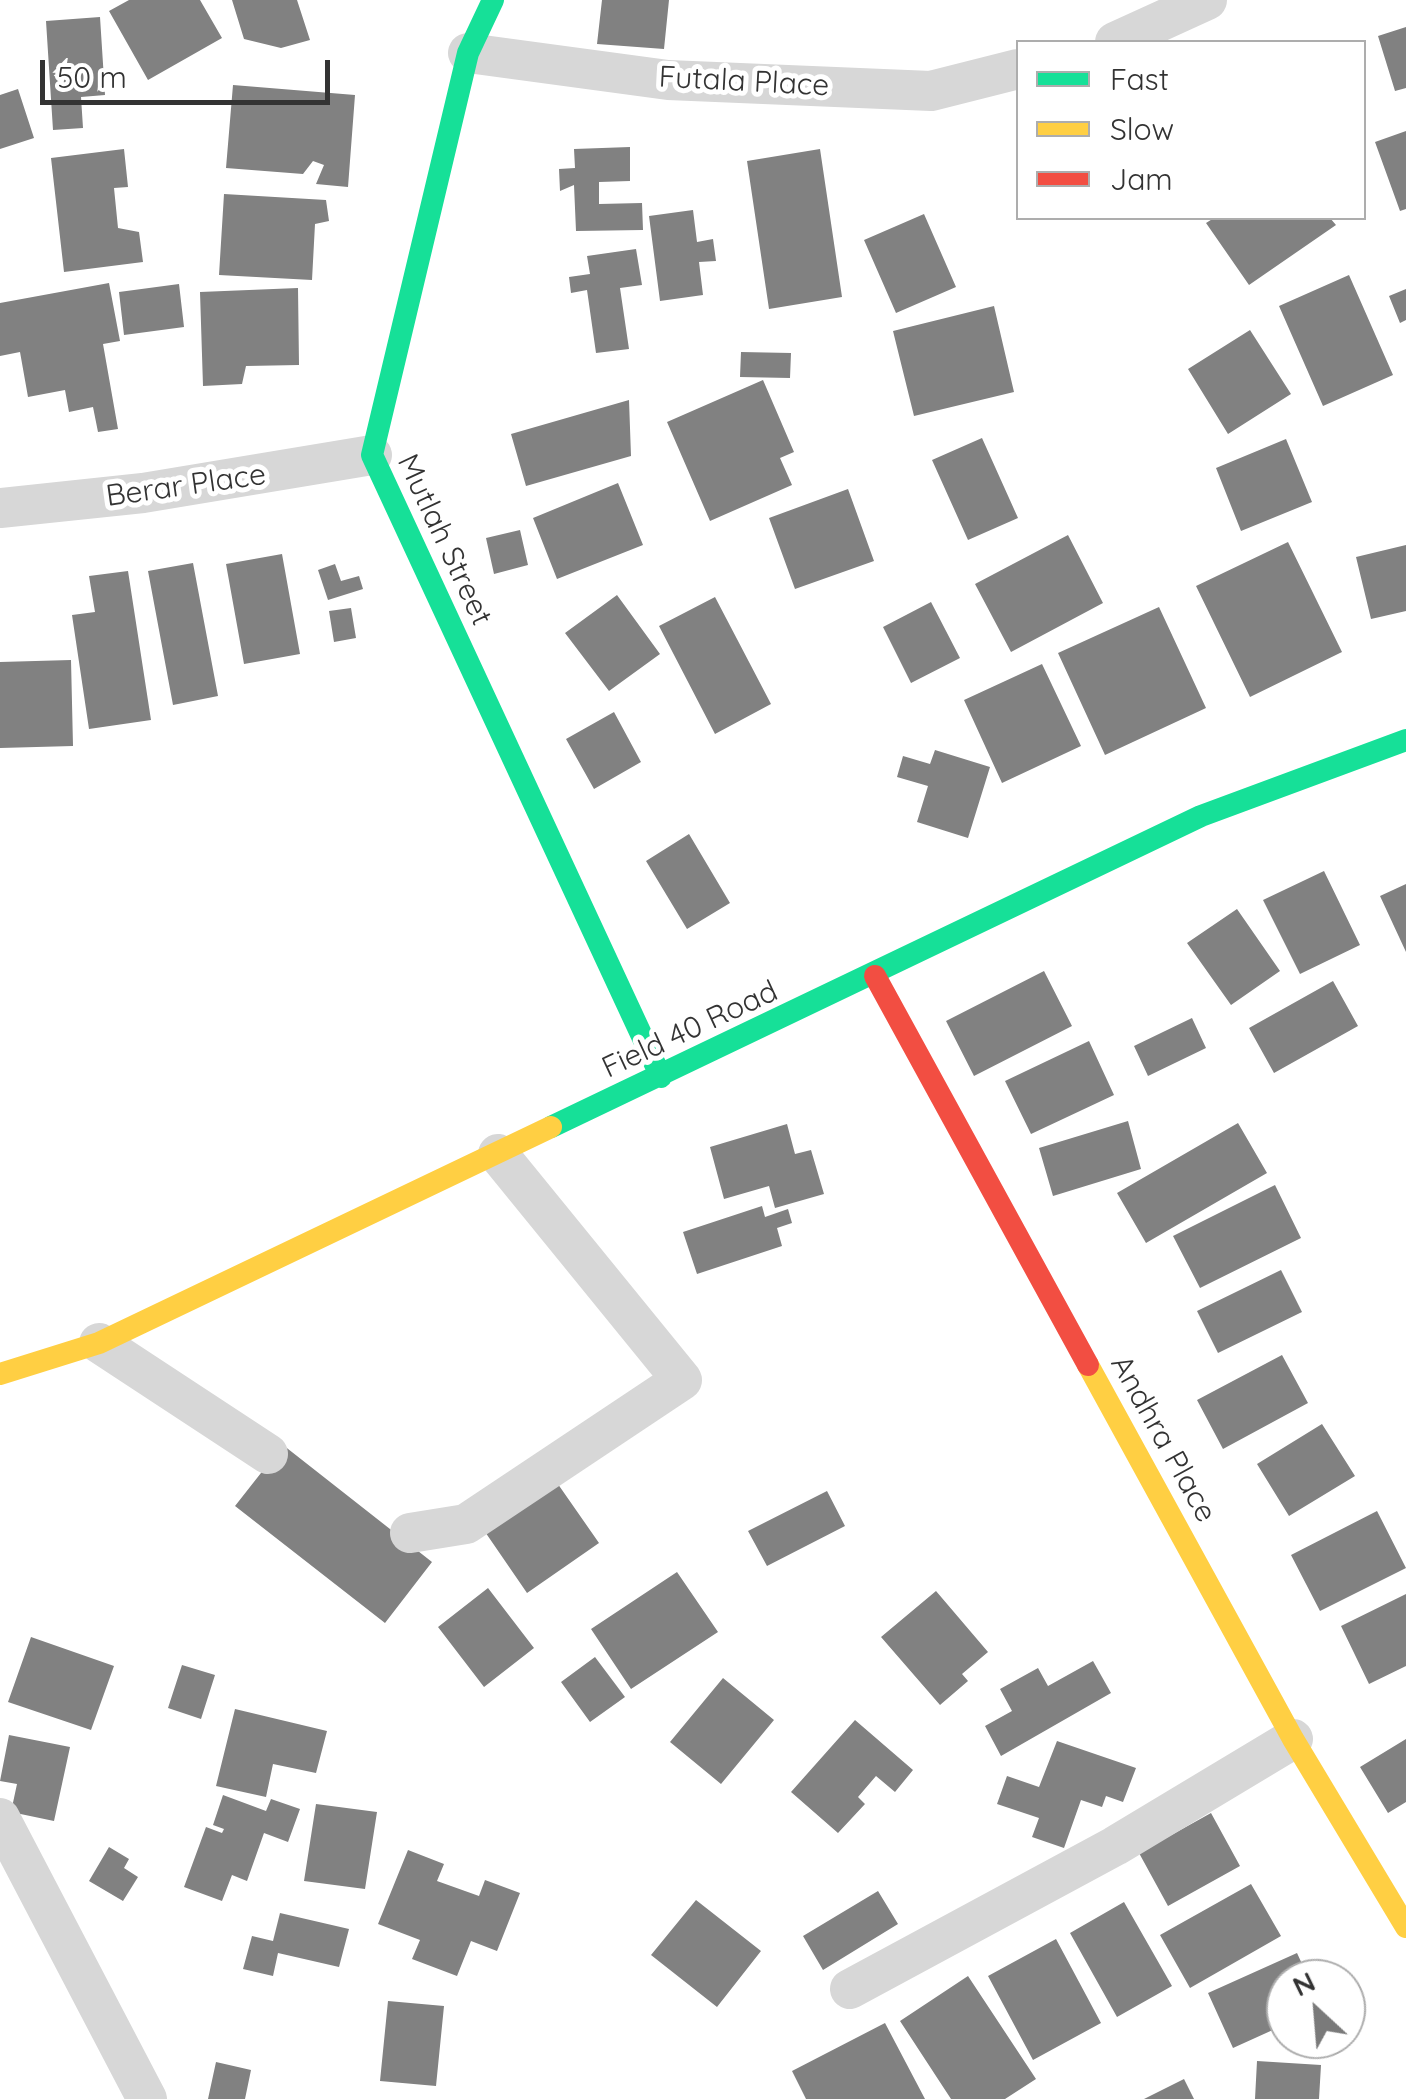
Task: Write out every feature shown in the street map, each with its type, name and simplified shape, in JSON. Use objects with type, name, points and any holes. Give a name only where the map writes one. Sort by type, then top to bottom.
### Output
[{"type":"street","name":"Mutlah Street","points":[[493,0],[468,53],[372,456],[661,1077]]},
{"type":"street","points":[[1119,40],[1207,0]]},
{"type":"street","name":"Futala Place","points":[[468,53],[668,80],[931,92],[1016,71]]},
{"type":"street","name":"Berar Place","points":[[0,508],[180,488],[372,456]]},
{"type":"street","name":"Field 40 Road","points":[[0,1374],[99,1343],[875,976],[1201,816],[1406,740]]},
{"type":"street","name":"Andhra Place","points":[[875,976],[1293,1739],[1406,1927]]},
{"type":"street","points":[[410,1532],[466,1524],[682,1380],[498,1154]]},
{"type":"street","points":[[99,1343],[268,1454]]},
{"type":"street","points":[[850,1989],[1115,1846],[1293,1739]]},
{"type":"street","points":[[0,1818],[147,2099]]},
{"type":"building","points":[[129,0],[200,0],[222,38],[148,80],[109,11]]},
{"type":"building","points":[[232,0],[297,0],[310,40],[281,48],[244,39]]},
{"type":"building","points":[[602,0],[669,0],[664,49],[597,44]]},
{"type":"building","points":[[100,17],[105,95],[81,97],[83,128],[53,130],[46,21]]},
{"type":"building","points":[[1406,27],[1406,88],[1395,91],[1378,36]]},
{"type":"building","points":[[233,85],[355,95],[348,187],[316,184],[324,165],[313,161],[303,174],[226,168]]},
{"type":"building","points":[[18,89],[34,138],[0,149],[0,95]]},
{"type":"building","points":[[1406,131],[1406,209],[1400,211],[1375,142]]},
{"type":"building","points":[[630,147],[630,181],[599,182],[599,204],[642,203],[643,230],[576,231],[574,185],[560,191],[559,169],[575,168],[574,149]]},
{"type":"building","points":[[124,149],[128,187],[114,188],[118,228],[139,232],[143,262],[64,272],[51,158]]},
{"type":"building","points":[[820,149],[842,297],[769,309],[747,161]]},
{"type":"building","points":[[224,194],[326,200],[329,221],[315,224],[312,280],[219,275]]},
{"type":"building","points":[[693,210],[697,242],[713,239],[716,261],[699,262],[703,295],[660,301],[649,216]]},
{"type":"building","points":[[924,214],[956,287],[896,313],[864,240]]},
{"type":"building","points":[[1332,220],[1336,225],[1249,285],[1206,223]]},
{"type":"building","points":[[636,249],[642,285],[620,288],[629,349],[596,353],[587,290],[571,293],[569,277],[590,274],[587,256]]},
{"type":"building","points":[[1349,275],[1393,375],[1323,406],[1279,306]]},
{"type":"building","points":[[109,283],[120,341],[103,344],[118,429],[98,432],[93,407],[69,412],[65,390],[28,397],[20,352],[0,356],[0,303]]},
{"type":"building","points":[[179,284],[184,327],[124,335],[119,292]]},
{"type":"building","points":[[298,288],[299,365],[246,366],[242,384],[203,386],[200,292]]},
{"type":"building","points":[[1406,289],[1406,320],[1400,323],[1389,296]]},
{"type":"building","points":[[994,306],[1014,392],[914,416],[893,331]]},
{"type":"building","points":[[1250,330],[1291,394],[1228,434],[1188,369]]},
{"type":"building","points":[[741,352],[791,353],[790,378],[740,377]]},
{"type":"building","points":[[763,380],[794,452],[780,458],[792,485],[710,521],[667,422]]},
{"type":"building","points":[[629,400],[631,456],[526,486],[511,434]]},
{"type":"building","points":[[982,438],[1018,518],[968,540],[932,460]]},
{"type":"building","points":[[1286,439],[1312,502],[1241,531],[1216,468]]},
{"type":"building","points":[[618,483],[643,545],[557,579],[533,518]]},
{"type":"building","points":[[848,489],[874,561],[795,589],[769,518]]},
{"type":"building","points":[[520,530],[528,565],[494,574],[486,538]]},
{"type":"building","points":[[1068,535],[1103,603],[1011,652],[975,584]]},
{"type":"building","points":[[1288,542],[1342,652],[1250,697],[1196,586]]},
{"type":"building","points":[[1406,545],[1406,611],[1371,619],[1356,557]]},
{"type":"building","points":[[282,554],[300,654],[244,664],[226,564]]},
{"type":"building","points":[[193,563],[218,696],[173,705],[148,571]]},
{"type":"building","points":[[335,564],[341,581],[359,576],[363,589],[328,600],[318,570]]},
{"type":"building","points":[[128,571],[151,720],[89,729],[72,615],[95,612],[89,576]]},
{"type":"building","points":[[617,595],[660,654],[609,691],[565,633]]},
{"type":"building","points":[[715,597],[771,704],[715,734],[659,626]]},
{"type":"building","points":[[931,602],[960,658],[911,683],[883,627]]},
{"type":"building","points":[[1159,607],[1206,708],[1105,755],[1058,653]]},
{"type":"building","points":[[351,608],[356,638],[334,642],[329,611]]},
{"type":"building","points":[[71,660],[73,746],[0,748],[0,662]]},
{"type":"building","points":[[1042,664],[1081,746],[1002,783],[964,700]]},
{"type":"building","points":[[614,712],[641,762],[594,789],[566,739]]},
{"type":"building","points":[[935,750],[990,767],[968,838],[917,822],[928,786],[897,777],[903,756],[930,764]]},
{"type":"building","points":[[689,834],[730,903],[687,929],[646,861]]},
{"type":"building","points":[[1324,871],[1360,945],[1300,974],[1263,900]]},
{"type":"building","points":[[1406,884],[1406,952],[1380,896]]},
{"type":"building","points":[[1237,909],[1280,971],[1231,1005],[1187,943]]},
{"type":"building","points":[[1044,971],[1072,1026],[974,1076],[946,1021]]},
{"type":"building","points":[[1333,981],[1358,1026],[1274,1073],[1249,1028]]},
{"type":"building","points":[[1192,1018],[1206,1048],[1148,1076],[1134,1046]]},
{"type":"building","points":[[1089,1041],[1114,1095],[1031,1134],[1005,1081]]},
{"type":"building","points":[[1128,1121],[1141,1169],[1053,1196],[1039,1148]]},
{"type":"building","points":[[1238,1123],[1267,1173],[1146,1243],[1117,1193]]},
{"type":"building","points":[[787,1124],[795,1154],[811,1150],[824,1194],[775,1208],[769,1186],[724,1199],[710,1147]]},
{"type":"building","points":[[1275,1185],[1301,1238],[1200,1288],[1173,1236]]},
{"type":"building","points":[[762,1206],[765,1217],[788,1209],[792,1223],[777,1228],[782,1246],[697,1274],[683,1232]]},
{"type":"building","points":[[1281,1270],[1302,1312],[1218,1353],[1197,1311]]},
{"type":"building","points":[[1282,1355],[1308,1403],[1223,1449],[1197,1400]]},
{"type":"building","points":[[1322,1424],[1355,1476],[1289,1516],[1257,1464]]},
{"type":"building","points":[[283,1445],[432,1562],[385,1623],[235,1506]]},
{"type":"building","points":[[553,1477],[599,1543],[527,1593],[481,1526]]},
{"type":"building","points":[[827,1491],[845,1526],[767,1566],[748,1531]]},
{"type":"building","points":[[1377,1511],[1406,1568],[1320,1611],[1291,1555]]},
{"type":"building","points":[[677,1572],[718,1632],[631,1689],[591,1629]]},
{"type":"building","points":[[488,1588],[534,1648],[484,1687],[438,1627]]},
{"type":"building","points":[[936,1591],[988,1652],[962,1674],[968,1681],[940,1705],[881,1637]]},
{"type":"building","points":[[1406,1594],[1406,1666],[1369,1684],[1341,1626]]},
{"type":"building","points":[[31,1637],[114,1666],[91,1730],[8,1702]]},
{"type":"building","points":[[595,1657],[625,1697],[590,1722],[561,1682]]},
{"type":"building","points":[[1093,1661],[1111,1693],[1001,1756],[985,1726],[1012,1711],[1000,1689],[1038,1668],[1048,1686]]},
{"type":"building","points":[[182,1665],[215,1675],[201,1719],[168,1708]]},
{"type":"building","points":[[723,1678],[774,1720],[721,1784],[670,1742]]},
{"type":"building","points":[[235,1709],[327,1731],[316,1773],[273,1764],[266,1797],[216,1786]]},
{"type":"building","points":[[855,1720],[913,1770],[895,1792],[876,1776],[858,1797],[865,1804],[838,1833],[791,1792]]},
{"type":"building","points":[[9,1735],[70,1747],[54,1821],[11,1812],[17,1784],[0,1781]]},
{"type":"building","points":[[1406,1739],[1406,1802],[1388,1813],[1360,1767]]},
{"type":"building","points":[[1057,1741],[1136,1768],[1123,1802],[1106,1796],[1102,1807],[1081,1800],[1064,1848],[1032,1837],[1039,1818],[997,1804],[1007,1776],[1039,1787]]},
{"type":"building","points":[[223,1795],[266,1811],[271,1799],[300,1809],[288,1842],[264,1833],[247,1881],[232,1875],[222,1901],[184,1887],[206,1827],[222,1833],[224,1829],[213,1825]]},
{"type":"building","points":[[316,1804],[377,1812],[365,1889],[304,1881]]},
{"type":"building","points":[[1211,1813],[1240,1866],[1168,1906],[1139,1853]]},
{"type":"building","points":[[109,1847],[129,1859],[124,1868],[138,1877],[123,1901],[89,1881]]},
{"type":"building","points":[[408,1850],[444,1864],[437,1881],[479,1896],[485,1880],[520,1893],[497,1951],[471,1941],[457,1976],[412,1959],[420,1940],[378,1924]]},
{"type":"building","points":[[1251,1884],[1281,1936],[1190,1988],[1160,1935]]},
{"type":"building","points":[[878,1891],[898,1924],[823,1970],[803,1936]]},
{"type":"building","points":[[696,1900],[761,1951],[717,2007],[651,1955]]},
{"type":"building","points":[[1124,1902],[1172,1986],[1117,2017],[1070,1933]]},
{"type":"building","points":[[280,1913],[349,1929],[339,1967],[278,1953],[273,1976],[243,1969],[252,1936],[273,1941]]},
{"type":"building","points":[[1056,1939],[1101,2023],[1033,2060],[988,1976]]},
{"type":"building","points":[[1266,1967],[1266,2033],[1233,2048],[1208,1993]]},
{"type":"building","points":[[968,1976],[1036,2079],[1005,2099],[951,2099],[900,2021]]},
{"type":"building","points":[[388,2001],[444,2006],[436,2086],[380,2081]]},
{"type":"building","points":[[885,2023],[925,2099],[806,2099],[792,2071]]},
{"type":"building","points":[[1257,2061],[1321,2065],[1319,2099],[1255,2099]]},
{"type":"building","points":[[216,2062],[251,2070],[245,2099],[208,2099]]},
{"type":"building","points":[[1184,2079],[1194,2099],[1144,2099]]},
{"type":"traffic: fast","points":[[493,0],[468,53],[372,455],[661,1077]]},
{"type":"traffic: fast","points":[[551,1127],[1201,816],[1406,740]]},
{"type":"traffic: slow","points":[[0,1374],[99,1343],[551,1127]]},
{"type":"traffic: slow","points":[[1088,1365],[1293,1739],[1406,1927]]},
{"type":"traffic: jam","points":[[875,976],[1088,1365]]}]
